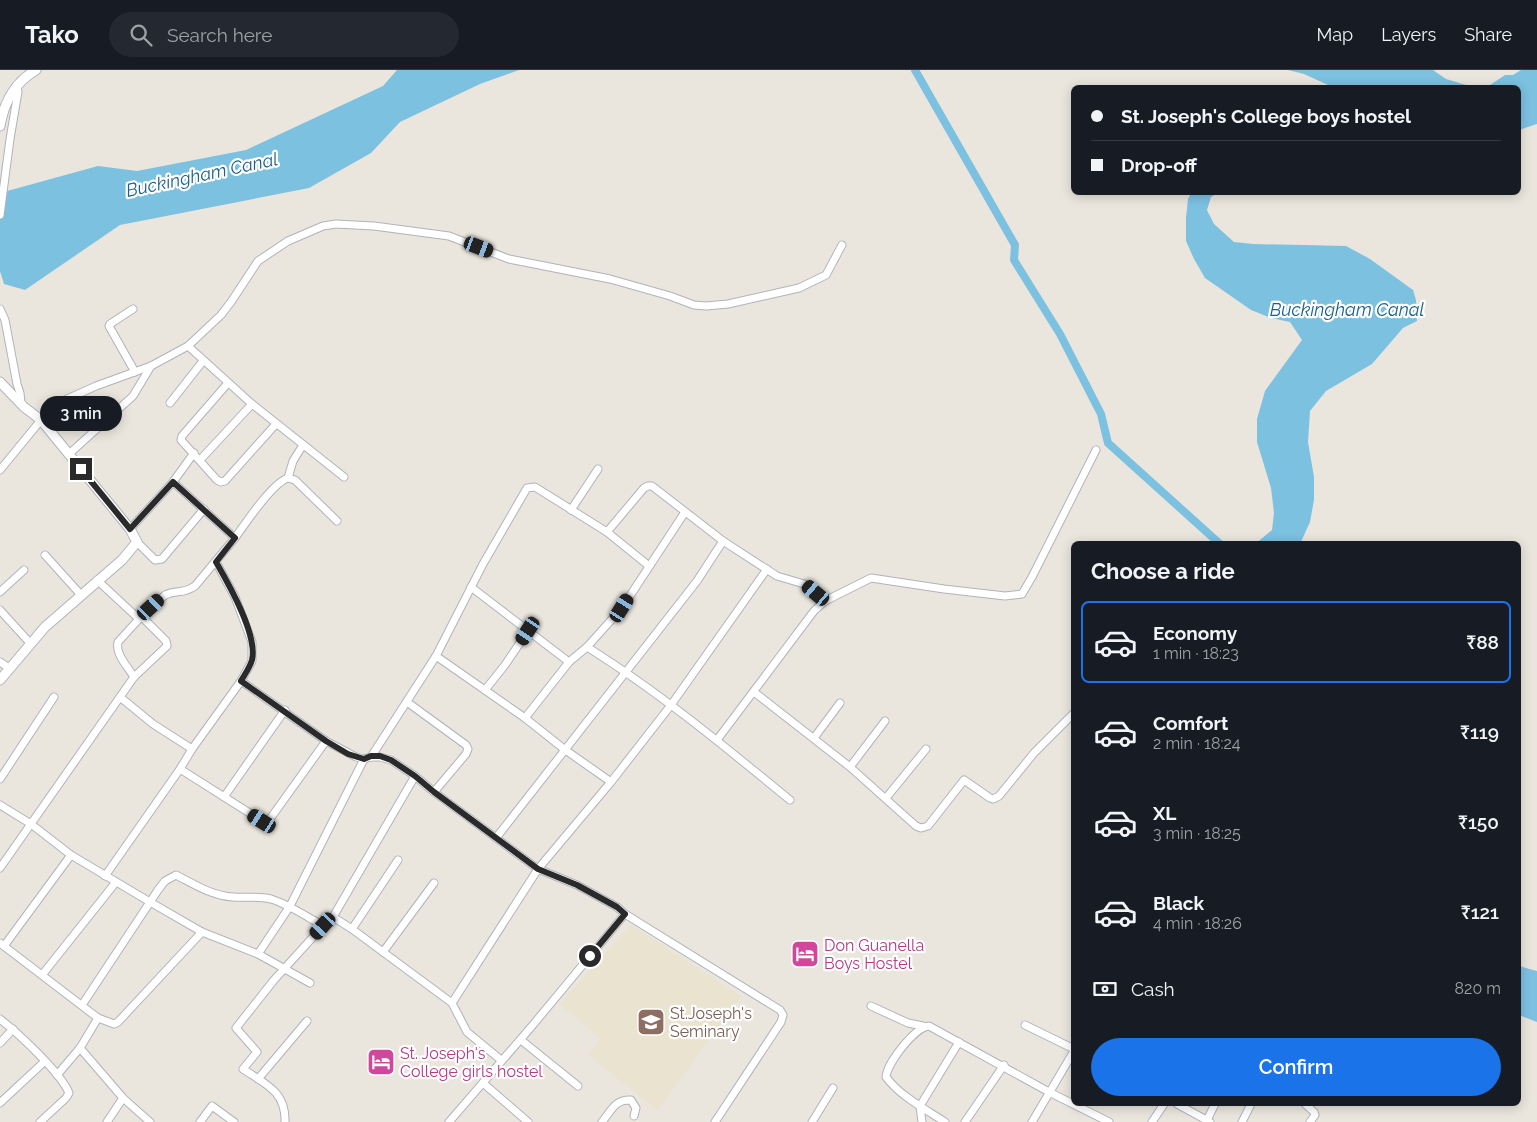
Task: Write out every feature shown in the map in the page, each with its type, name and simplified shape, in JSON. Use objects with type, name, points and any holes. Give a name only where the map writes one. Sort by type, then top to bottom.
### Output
[{"type":"street","points":[[0,126],[8,99],[17,84],[36,70]]},
{"type":"street","points":[[0,216],[18,92],[17,84]]},
{"type":"street","points":[[0,470],[41,420],[67,399],[151,366],[188,346],[221,315],[258,261],[288,241],[323,226],[336,224],[374,226],[449,236],[509,259],[610,279],[670,296],[694,305],[706,306],[728,304],[799,288],[826,274],[842,245]]},
{"type":"street","points":[[0,309],[5,320],[21,403]]},
{"type":"street","points":[[133,309],[112,322],[109,326],[135,372]]},
{"type":"street","points":[[188,346],[252,404],[344,477]]},
{"type":"street","points":[[170,403],[203,361]]},
{"type":"street","points":[[69,454],[133,396],[151,366]]},
{"type":"street","points":[[228,383],[182,436],[182,442],[217,480],[224,481],[276,424]]},
{"type":"street","points":[[1,384],[41,420],[130,529],[137,542],[155,560],[162,559],[204,509]]},
{"type":"street","points":[[200,460],[252,404]]},
{"type":"street","points":[[134,677],[116,646],[118,642],[165,595],[170,592],[182,593],[195,586],[235,538],[252,514],[280,483],[288,478],[293,461],[303,445]]},
{"type":"street","points":[[717,740],[814,611],[825,601],[871,578],[1005,596],[1022,594],[1096,450]]},
{"type":"street","points":[[130,529],[173,482],[194,453]]},
{"type":"street","points":[[571,510],[598,469]]},
{"type":"street","points":[[288,478],[295,480],[337,521]]},
{"type":"street","points":[[173,482],[235,538]]},
{"type":"street","points":[[607,532],[644,488],[652,486],[723,541],[778,576],[804,584],[825,601]]},
{"type":"street","points":[[258,954],[290,906],[368,758],[436,656],[471,587],[527,488],[535,487],[607,532],[648,566]]},
{"type":"street","points":[[526,718],[569,662],[587,647],[622,608],[685,512]]},
{"type":"street","points":[[496,838],[697,581],[723,541]]},
{"type":"street","points":[[0,680],[45,627],[122,560],[137,542]]},
{"type":"street","points":[[46,555],[81,595]]},
{"type":"street","points":[[106,876],[192,749],[241,681],[252,662],[252,642],[235,597],[216,562]]},
{"type":"street","points":[[452,1003],[538,869],[671,705],[767,569]]},
{"type":"street","points":[[0,592],[24,570]]},
{"type":"street","points":[[0,868],[134,677],[167,646],[166,641],[97,580]]},
{"type":"street","points":[[471,587],[569,662]]},
{"type":"street","points":[[0,610],[30,643]]},
{"type":"street","points":[[485,690],[528,631]]},
{"type":"street","points":[[587,647],[627,672],[671,705],[790,800]]},
{"type":"street","points":[[436,656],[526,718],[564,749],[610,782]]},
{"type":"street","points":[[0,662],[9,668]]},
{"type":"street","points":[[241,681],[285,710],[326,741],[348,754],[368,758],[385,757],[415,776],[538,869],[577,885],[617,907],[625,914],[780,1010],[782,1015],[781,1022],[715,1122]]},
{"type":"street","points":[[754,692],[850,767],[916,826],[921,828],[928,826],[964,780],[990,798],[997,798],[1034,753],[1071,716]]},
{"type":"street","points":[[0,779],[54,696]]},
{"type":"street","points":[[120,696],[153,724],[192,749]]},
{"type":"street","points":[[407,702],[466,744],[468,748],[466,754],[434,792]]},
{"type":"street","points":[[814,738],[840,703]]},
{"type":"street","points":[[224,797],[285,710]]},
{"type":"street","points":[[850,767],[886,721]]},
{"type":"street","points":[[180,769],[262,821],[270,819],[326,741]]},
{"type":"street","points":[[886,798],[926,749]]},
{"type":"street","points":[[285,1122],[285,1114],[278,1093],[243,1069],[257,1052],[236,1028],[285,968],[333,917],[415,776]]},
{"type":"street","points":[[0,805],[31,824],[72,855],[202,932],[258,954],[310,983]]},
{"type":"street","points":[[72,855],[2,944],[98,1018],[108,1023],[114,1024],[118,1022],[202,932]]},
{"type":"street","points":[[352,929],[398,860]]},
{"type":"street","points":[[82,1005],[165,880],[176,875],[205,890],[218,894],[232,897],[252,896],[271,899],[290,906],[323,926]]},
{"type":"street","points":[[42,975],[116,882]]},
{"type":"street","points":[[383,952],[434,883]]},
{"type":"street","points":[[448,1122],[501,1060],[521,1040],[625,914]]},
{"type":"street","points":[[333,917],[452,1003],[467,1032],[501,1060]]},
{"type":"street","points":[[871,1006],[908,1023],[929,1026],[1071,1103]]},
{"type":"street","points":[[58,1075],[80,1048],[98,1018]]},
{"type":"street","points":[[0,1019],[13,1029],[58,1075],[69,1093],[40,1122]]},
{"type":"street","points":[[258,1079],[307,1021]]},
{"type":"street","points":[[1025,1025],[1071,1048]]},
{"type":"street","points":[[923,1026],[901,1049],[886,1071],[886,1077],[920,1106],[945,1122]]},
{"type":"street","points":[[0,1043],[13,1029]]},
{"type":"street","points":[[521,1040],[578,1086]]},
{"type":"street","points":[[922,1122],[920,1106],[959,1042]]},
{"type":"street","points":[[80,1048],[123,1098],[145,1120]]},
{"type":"street","points":[[1032,1122],[1071,1055]]},
{"type":"street","points":[[0,1103],[44,1062]]},
{"type":"street","points":[[966,1122],[1004,1066]]},
{"type":"street","points":[[483,1083],[526,1121]]},
{"type":"street","points":[[812,1122],[833,1088]]},
{"type":"street","points":[[107,1122],[123,1098]]},
{"type":"street","points":[[602,1122],[616,1104],[623,1100],[631,1100],[636,1108],[634,1116]]},
{"type":"street","points":[[200,1122],[212,1106],[234,1122]]},
{"type":"street","points":[[1076,1106],[1109,1122]]},
{"type":"street","points":[[1152,1122],[1163,1106]]},
{"type":"street","points":[[1181,1106],[1208,1121],[1214,1106]]},
{"type":"street","points":[[1242,1122],[1250,1106]]},
{"type":"street","points":[[1307,1106],[1315,1115],[1310,1122]]},
{"type":"street","points":[[1089,1122],[1094,1115]]},
{"type":"shaded area","name":"St.Joseph's Seminary","points":[[631,925],[741,996],[658,1110],[588,1055],[600,1039],[560,1004]]},
{"type":"water","name":"Buckingham Canal","points":[[397,70],[519,70],[480,84],[400,122],[371,153],[309,188],[120,225],[25,290],[4,284],[0,271],[0,193],[98,166],[137,171],[246,150],[383,86]]},
{"type":"water","points":[[1288,70],[1433,70],[1446,79],[1466,85],[1328,85],[1304,74]]},
{"type":"water","points":[[1521,70],[1537,70],[1537,124],[1521,129],[1521,85],[1490,85],[1505,75],[1513,75]]},
{"type":"water","name":"Buckingham Canal","points":[[1190,195],[1214,195],[1211,197],[1207,210],[1214,224],[1234,242],[1346,246],[1370,259],[1413,290],[1416,300],[1417,321],[1403,328],[1372,364],[1326,391],[1310,411],[1308,442],[1314,477],[1314,500],[1310,522],[1301,541],[1259,541],[1272,530],[1274,513],[1271,488],[1257,442],[1257,419],[1265,391],[1302,340],[1290,322],[1271,318],[1251,310],[1205,278],[1186,241],[1188,199]]},
{"type":"water","points":[[1521,967],[1537,971],[1537,1022],[1521,1016]]},
{"type":"waterway","points":[[915,70],[1015,245],[1014,260],[1060,334],[1101,414],[1108,443],[1217,541]]},
{"type":"place","name":"Don Guanella Boys Hostel","points":[[805,954]]},
{"type":"place","name":"St.Joseph's Seminary","points":[[651,1022]]},
{"type":"place","name":"St. Joseph's College girls hostel","points":[[381,1062]]},
{"type":"route","points":[[81,469],[130,529],[173,482],[235,538],[216,562],[235,597],[252,642],[252,662],[241,681],[285,710],[326,741],[348,754],[364,759],[371,756],[380,756],[391,760],[538,869],[577,885],[617,907],[625,914],[590,956]]}]
